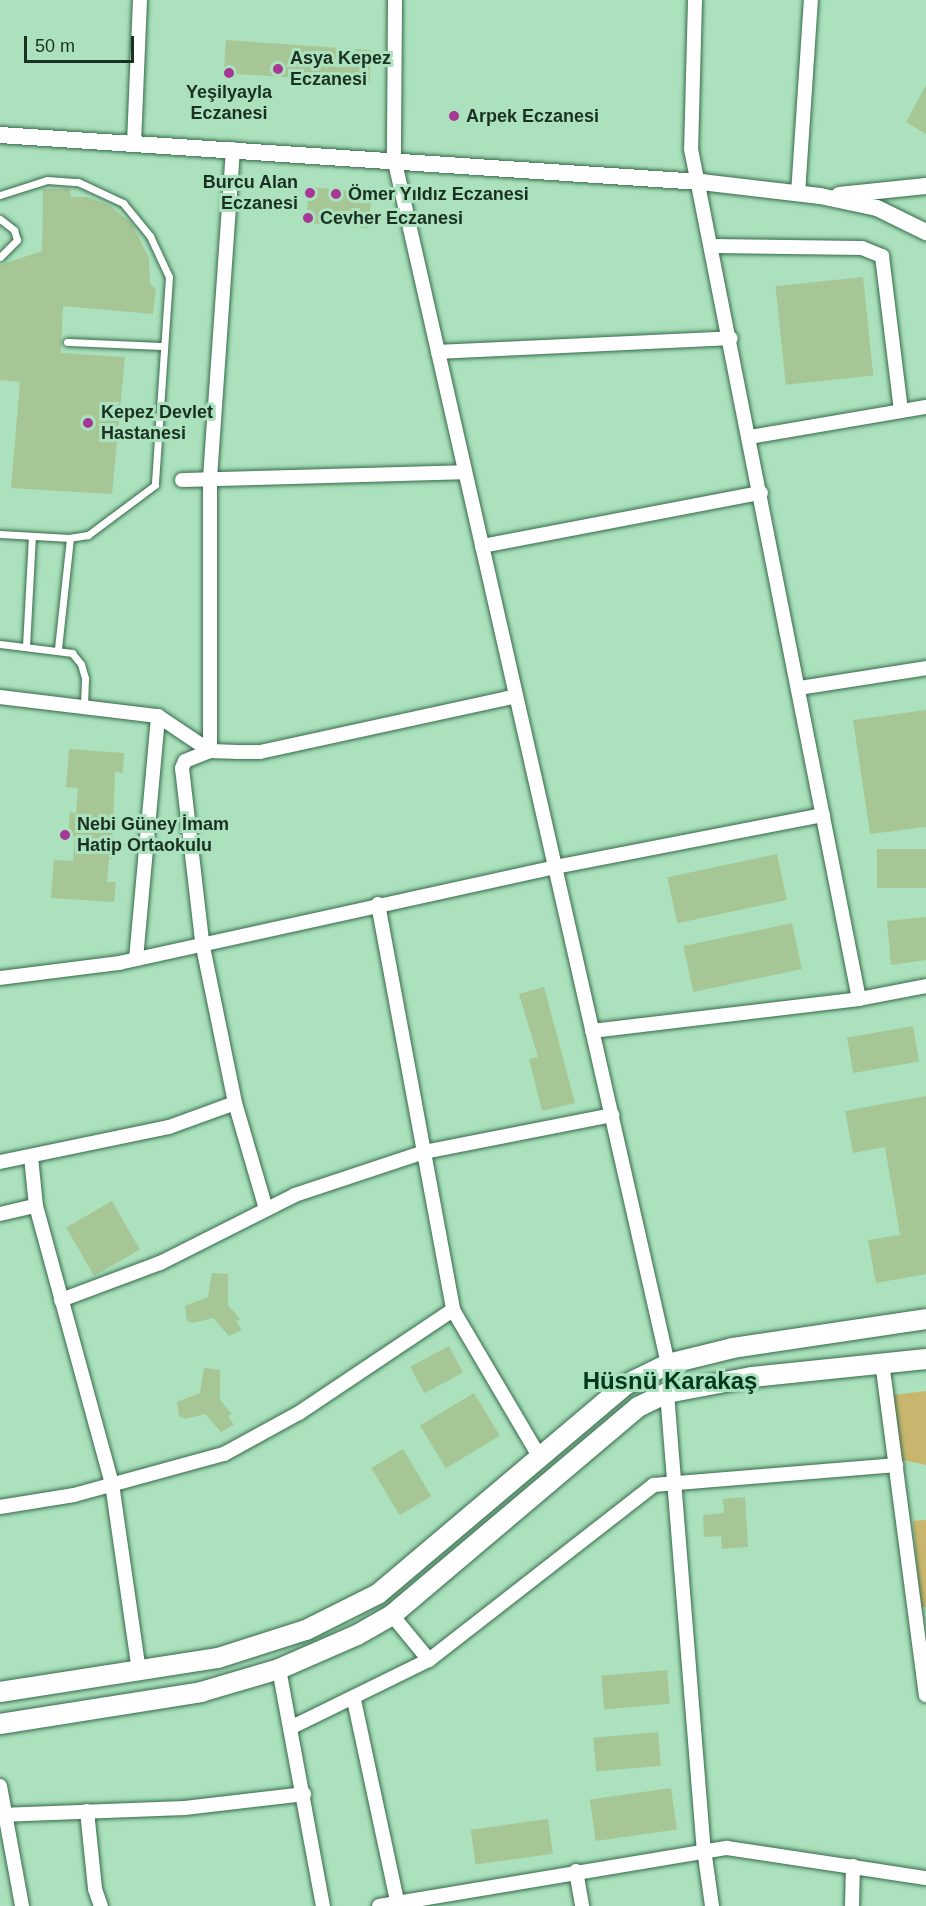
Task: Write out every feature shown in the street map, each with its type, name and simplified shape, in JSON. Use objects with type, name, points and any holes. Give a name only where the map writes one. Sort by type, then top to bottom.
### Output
[{"type":"main road","points":[[0,1692],[218,1658],[345,1614],[378,1594],[625,1385],[668,1364],[733,1348],[926,1319]]},
{"type":"main road","points":[[0,1724],[201,1692],[279,1669],[392,1615],[638,1407],[667,1393],[752,1377],[882,1362],[924,1360]]},
{"type":"street","points":[[134,143],[140,0]]},
{"type":"street","points":[[395,0],[394,158],[668,1364]]},
{"type":"street","points":[[695,0],[691,149],[701,182],[859,999]]},
{"type":"street","points":[[798,194],[811,0]]},
{"type":"street","points":[[0,135],[394,158],[701,182],[820,196],[877,208],[926,232]]},
{"type":"street","points":[[210,751],[210,480],[234,149]]},
{"type":"street","points":[[820,196],[926,186]]},
{"type":"street","points":[[713,246],[862,248],[882,256],[901,411]]},
{"type":"street","points":[[438,352],[731,338]]},
{"type":"street","points":[[750,437],[926,407]]},
{"type":"street","points":[[182,480],[465,472]]},
{"type":"street","points":[[482,546],[761,493]]},
{"type":"street","points":[[799,688],[926,668]]},
{"type":"street","points":[[266,1209],[235,1103],[202,942],[182,768],[185,761],[210,751],[260,752],[516,696]]},
{"type":"street","points":[[0,697],[158,716],[210,751]]},
{"type":"street","points":[[136,959],[158,716]]},
{"type":"street","points":[[0,978],[136,959],[202,942],[378,904],[824,815]]},
{"type":"street","points":[[378,904],[453,1310],[539,1456]]},
{"type":"street","points":[[592,1031],[859,999],[926,986]]},
{"type":"street","points":[[0,1162],[169,1127],[235,1103]]},
{"type":"street","points":[[61,1300],[160,1263],[294,1195],[424,1152],[612,1114]]},
{"type":"street","points":[[31,1156],[36,1206],[112,1485],[139,1672]]},
{"type":"street","points":[[0,1214],[36,1206]]},
{"type":"street","points":[[0,1507],[112,1485],[224,1454],[299,1413],[453,1310]]},
{"type":"street","points":[[882,1362],[896,1465],[921,1614],[926,1695]]},
{"type":"street","points":[[667,1393],[704,1849],[712,1906]]},
{"type":"street","points":[[290,1728],[354,1700],[429,1660],[654,1485],[896,1465]]},
{"type":"street","points":[[392,1615],[429,1660]]},
{"type":"street","points":[[279,1669],[323,1906]]},
{"type":"street","points":[[354,1700],[397,1901]]},
{"type":"street","points":[[0,1786],[2,1815],[21,1906]]},
{"type":"street","points":[[2,1815],[185,1808],[304,1794]]},
{"type":"street","points":[[87,1812],[95,1889],[101,1906]]},
{"type":"street","points":[[379,1906],[397,1901],[704,1849],[727,1848],[926,1878]]},
{"type":"street","points":[[852,1906],[853,1866]]},
{"type":"street","points":[[576,1871],[582,1906]]},
{"type":"lane","points":[[0,195],[47,180],[78,182],[123,203],[150,236],[169,277],[155,485],[88,535],[69,538],[0,534]]},
{"type":"lane","points":[[0,219],[14,230],[17,240],[0,257]]},
{"type":"lane","points":[[67,342],[163,346]]},
{"type":"lane","points":[[26,646],[32,536]]},
{"type":"lane","points":[[58,649],[69,538]]},
{"type":"lane","points":[[0,644],[58,649],[72,653],[81,664],[84,706]]},
{"type":"shaded area","points":[[926,1391],[926,1465],[899,1459],[893,1395]]},
{"type":"shaded area","points":[[926,1520],[926,1607],[921,1607],[913,1521]]},
{"type":"building","points":[[226,40],[372,50],[369,83],[224,73]]},
{"type":"building","points":[[926,85],[926,134],[906,122]]},
{"type":"building","points":[[309,187],[372,192],[369,228],[306,223]]},
{"type":"building","points":[[43,189],[70,189],[71,197],[87,197],[109,205],[132,224],[149,258],[150,284],[156,289],[153,314],[63,306],[61,353],[125,357],[112,494],[11,488],[20,382],[0,380],[0,265],[42,251]]},
{"type":"building","points":[[863,277],[873,375],[786,385],[775,286]]},
{"type":"building","points":[[926,710],[926,827],[870,834],[853,720]]},
{"type":"building","points":[[69,749],[124,753],[123,773],[115,772],[112,859],[109,859],[107,882],[116,882],[114,902],[51,898],[54,860],[73,861],[75,836],[68,836],[70,812],[76,813],[78,788],[66,787]]},
{"type":"building","points":[[877,849],[926,849],[926,888],[877,888]]},
{"type":"building","points":[[777,854],[787,900],[677,923],[667,877]]},
{"type":"building","points":[[926,917],[926,960],[891,965],[887,921]]},
{"type":"building","points":[[792,923],[802,969],[693,992],[683,946]]},
{"type":"building","points":[[544,987],[575,1103],[542,1111],[529,1059],[538,1057],[519,994]]},
{"type":"building","points":[[913,1026],[919,1061],[853,1073],[847,1038]]},
{"type":"building","points":[[926,1096],[926,1274],[876,1283],[868,1240],[900,1235],[885,1147],[853,1153],[845,1111]]},
{"type":"building","points":[[112,1201],[140,1249],[94,1276],[66,1228]]},
{"type":"building","points":[[212,1273],[228,1274],[228,1305],[240,1319],[236,1321],[242,1330],[229,1336],[213,1318],[193,1323],[187,1321],[185,1306],[208,1297]]},
{"type":"building","points":[[449,1346],[463,1372],[424,1393],[410,1367]]},
{"type":"building","points":[[204,1368],[220,1370],[220,1400],[232,1414],[228,1416],[234,1425],[221,1432],[205,1414],[185,1419],[179,1416],[177,1402],[200,1393]]},
{"type":"building","points":[[474,1393],[500,1436],[446,1468],[420,1425]]},
{"type":"building","points":[[403,1449],[431,1496],[400,1515],[371,1468]]},
{"type":"building","points":[[745,1497],[748,1547],[722,1549],[721,1536],[704,1537],[703,1515],[724,1513],[723,1499]]},
{"type":"building","points":[[667,1670],[670,1704],[604,1710],[601,1676]]},
{"type":"building","points":[[658,1732],[661,1766],[596,1772],[593,1738]]},
{"type":"building","points":[[671,1788],[677,1830],[596,1841],[590,1799]]},
{"type":"building","points":[[548,1819],[553,1854],[476,1865],[471,1830]]},
{"type":"place","name":"Asya Kepez Eczanesi","points":[[278,69]]},
{"type":"place","name":"Yeşilyayla Eczanesi","points":[[229,73]]},
{"type":"place","name":"Arpek Eczanesi","points":[[454,116]]},
{"type":"place","name":"Burcu Alan Eczanesi","points":[[310,193]]},
{"type":"place","name":"Ömer Yıldız Eczanesi","points":[[336,194]]},
{"type":"place","name":"Cevher Eczanesi","points":[[308,218]]},
{"type":"place","name":"Kepez Devlet Hastanesi","points":[[88,423]]},
{"type":"place","name":"Nebi Güney İmam Hatip Ortaokulu","points":[[65,835]]},
{"type":"district","name":"Hüsnü Karakaş","points":[[670,1381]]}]
